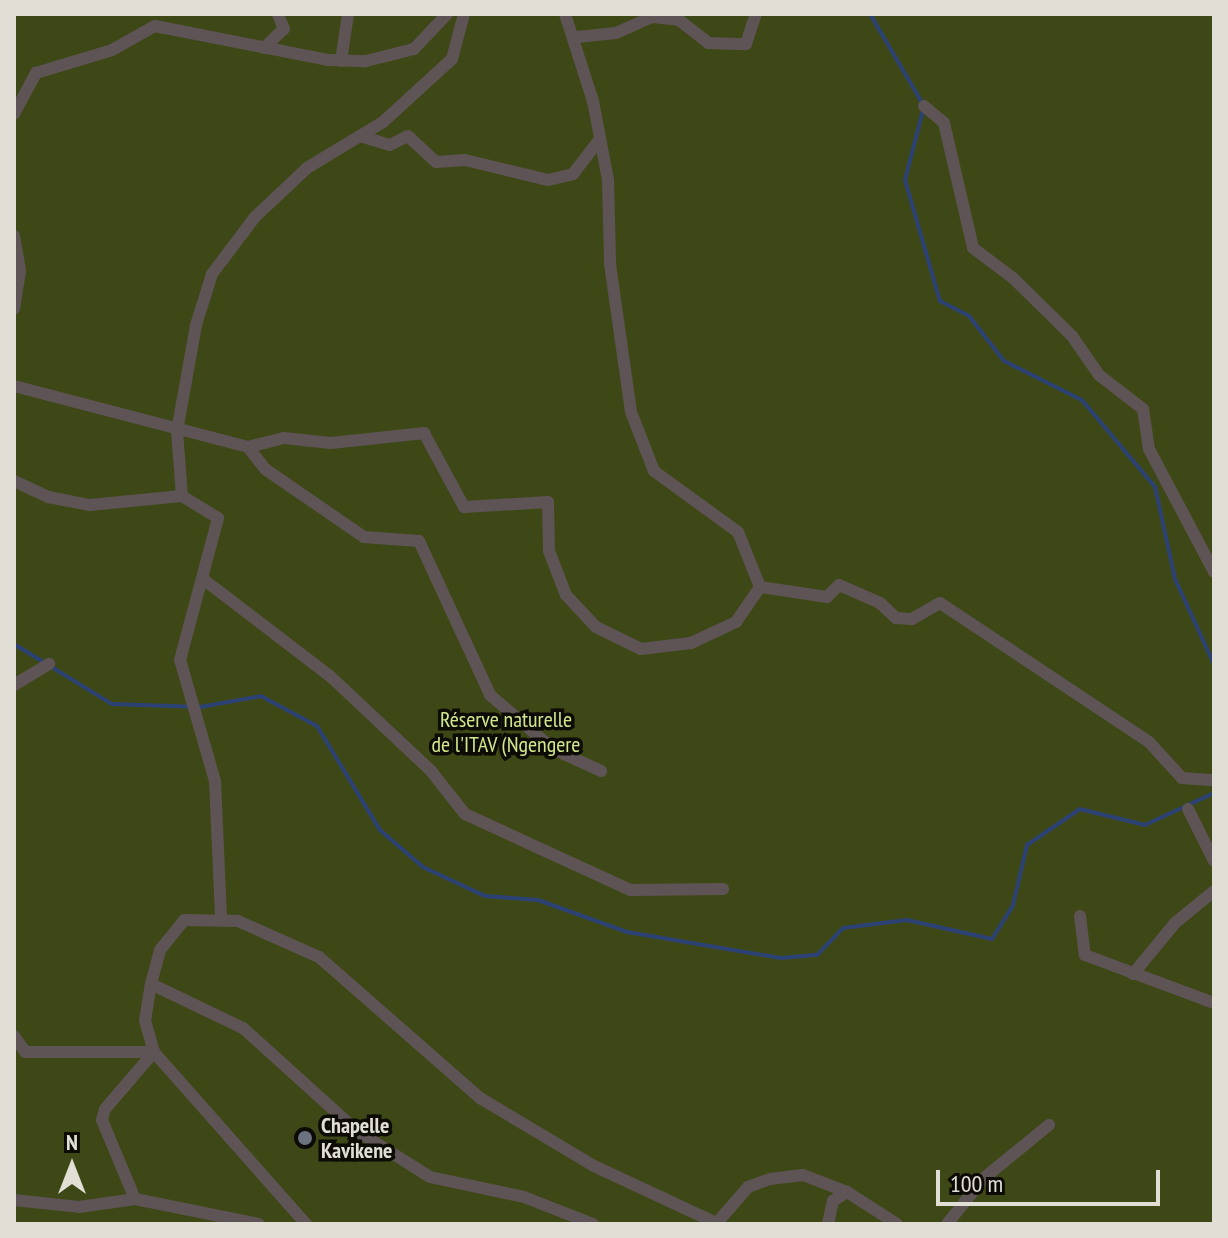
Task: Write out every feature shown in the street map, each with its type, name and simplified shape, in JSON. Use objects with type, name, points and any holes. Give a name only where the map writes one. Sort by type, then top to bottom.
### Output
[{"type":"street","points":[[264,48],[284,29],[278,14]]},
{"type":"street","points":[[341,61],[348,14]]},
{"type":"street","points":[[14,114],[36,73],[112,50],[155,26],[341,61],[414,49],[447,14]]},
{"type":"street","points":[[182,496],[177,431],[184,374],[212,274],[255,217],[353,136],[383,122],[452,59],[464,14]]},
{"type":"street","points":[[565,14],[577,37],[600,139],[631,412],[654,471],[738,532],[760,587]]},
{"type":"street","points":[[577,37],[616,33],[652,17],[679,20],[708,43],[746,44],[756,14]]},
{"type":"street","points":[[924,106],[944,123],[973,248],[1013,278],[1072,336],[1099,375],[1143,409],[1149,449],[1214,572]]},
{"type":"street","points":[[353,136],[374,135],[390,145],[408,136],[436,162],[465,160],[548,180],[573,174],[600,139]]},
{"type":"street","points":[[14,236],[20,271],[14,309]]},
{"type":"street","points":[[14,386],[72,396],[177,431],[248,447],[284,438],[331,443],[424,433],[464,507],[548,502],[549,551],[566,595],[596,627],[641,649],[691,643],[736,622],[760,587]]},
{"type":"street","points":[[248,447],[265,469],[343,516],[364,537],[419,541],[490,695],[553,749],[601,771]]},
{"type":"street","points":[[14,481],[48,497],[90,505],[182,496],[218,518],[180,660],[205,737],[220,830],[221,917]]},
{"type":"street","points":[[203,579],[330,676],[431,771],[465,814],[630,890],[723,889]]},
{"type":"street","points":[[760,587],[827,597],[839,585],[880,603],[896,618],[912,619],[940,603],[1149,742],[1182,778],[1214,780]]},
{"type":"street","points":[[14,685],[49,664]]},
{"type":"street","points":[[1188,809],[1214,861]]},
{"type":"street","points":[[1133,974],[1175,923],[1214,891]]},
{"type":"street","points":[[1080,916],[1079,945],[1085,955],[1214,1003]]},
{"type":"street","points":[[306,1224],[154,1052],[145,1021],[151,984],[160,950],[184,920],[221,917],[268,931],[319,957],[480,1098],[594,1166],[716,1223],[748,1187],[770,1179],[803,1175],[847,1192],[897,1224]]},
{"type":"street","points":[[151,984],[243,1028],[357,1131],[430,1177],[524,1197],[593,1224]]},
{"type":"street","points":[[14,1036],[25,1052],[154,1052]]},
{"type":"street","points":[[135,1199],[102,1120],[105,1109],[154,1052]]},
{"type":"street","points":[[947,1224],[984,1178],[1049,1125]]},
{"type":"street","points":[[828,1224],[833,1201],[847,1192]]},
{"type":"street","points":[[14,1200],[79,1207],[135,1199],[259,1224]]},
{"type":"green space","name":"Réserve naturelle de l'ITAV (Ngengere","points":[[14,14],[1214,14],[1214,1224],[14,1224]]},
{"type":"waterway","points":[[870,14],[924,106],[905,180],[940,301],[969,316],[1004,361],[1082,400],[1155,487],[1175,579],[1214,664]]},
{"type":"waterway","points":[[14,644],[112,704],[200,707],[261,696],[317,726],[380,830],[423,867],[485,896],[538,900],[627,932],[781,958],[817,955],[843,928],[907,920],[992,939],[1013,905],[1027,845],[1080,809],[1145,825],[1214,793]]},
{"type":"place","name":"Chapelle Kavikene","points":[[305,1138]]}]
